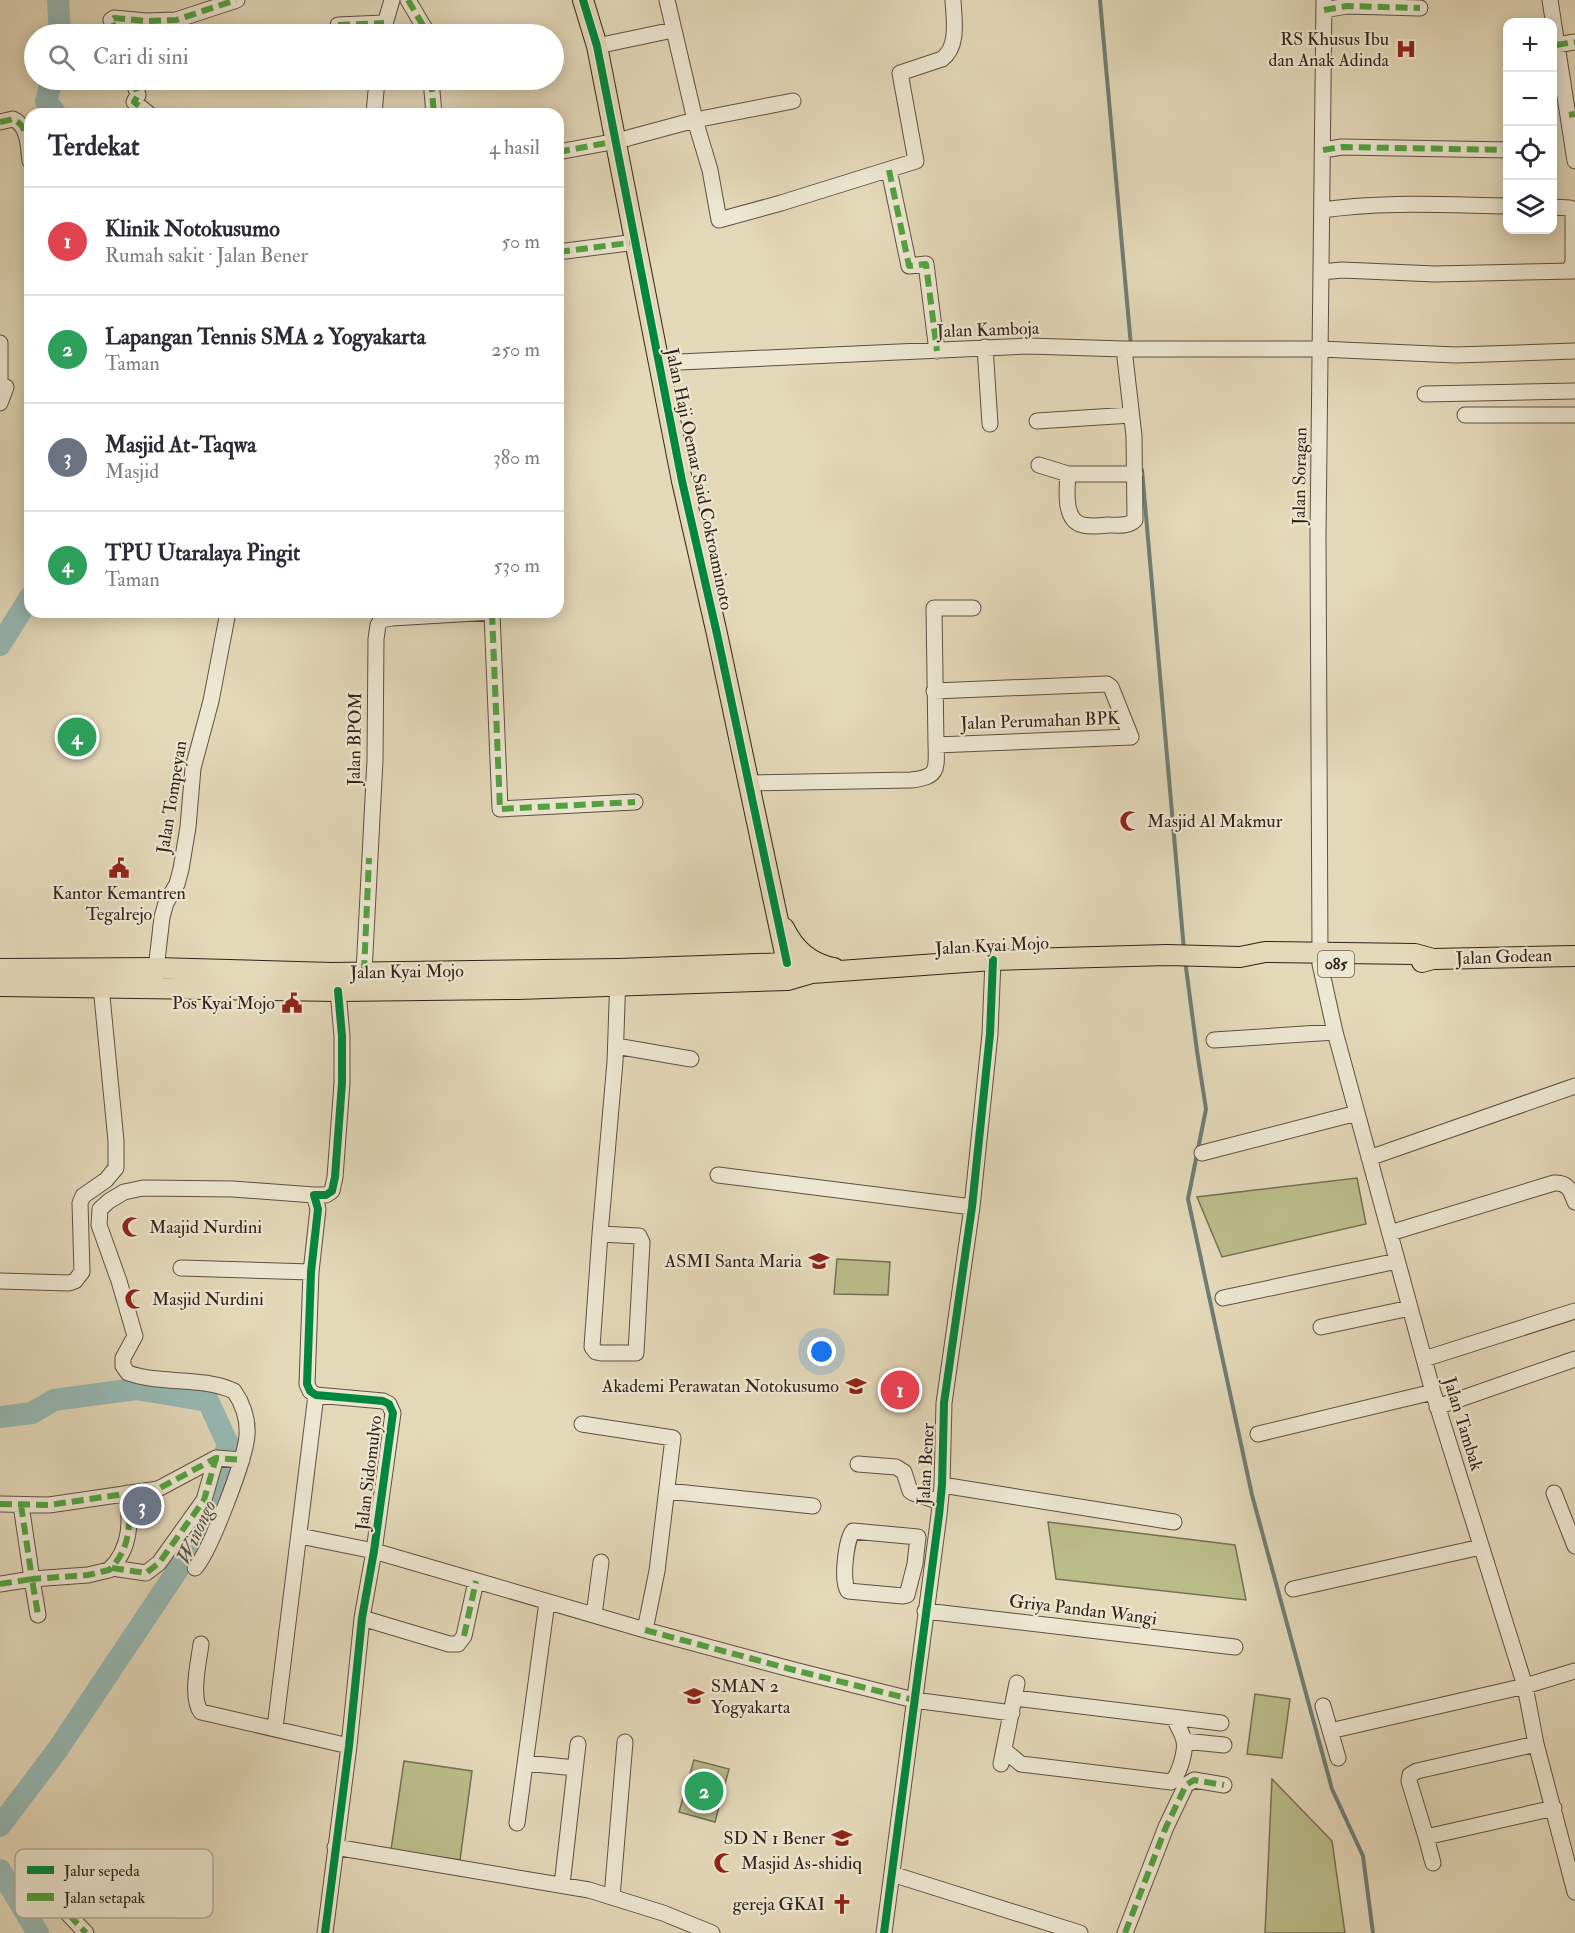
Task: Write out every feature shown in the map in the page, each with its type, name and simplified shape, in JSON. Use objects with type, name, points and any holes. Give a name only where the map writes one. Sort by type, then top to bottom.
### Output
[{"type":"main road","name":"Jalan Haji Oemar Said Cokroaminoto","points":[[582,0],[597,46],[658,363],[776,912],[782,938],[802,970]]},
{"type":"main road","points":[[737,966],[752,962],[764,954],[773,936],[776,912]]},
{"type":"main road","points":[[776,912],[793,943],[811,960],[823,966],[848,970]]},
{"type":"main road","name":"Jalan Godean","points":[[1240,957],[1265,965],[1320,958],[1414,964],[1433,959],[1575,956]]},
{"type":"main road","name":"Jalan Kyai Mojo","points":[[0,969],[155,977],[338,991],[618,978],[737,966],[848,970],[993,960],[1240,957]]},
{"type":"main road","name":"Jalan Kyai Mojo","points":[[0,986],[101,986],[155,977],[364,972],[775,980],[786,971],[802,970]]},
{"type":"street","points":[[113,24],[111,20],[118,17],[146,21],[176,20],[237,0]]},
{"type":"street","points":[[385,24],[392,0]]},
{"type":"street","points":[[408,0],[422,24]]},
{"type":"street","points":[[667,0],[695,120],[710,170],[719,220],[916,161],[900,73],[942,59],[952,50],[953,0]]},
{"type":"street","points":[[1550,0],[1552,18]]},
{"type":"street","points":[[1324,5],[1420,8]]},
{"type":"street","name":"Jalan Soragan","points":[[1320,958],[1318,536],[1324,5]]},
{"type":"street","points":[[597,46],[673,30]]},
{"type":"street","points":[[1557,45],[1575,42]]},
{"type":"street","points":[[1557,49],[1572,115],[1575,162]]},
{"type":"street","points":[[136,90],[138,95],[134,102],[142,108]]},
{"type":"street","points":[[375,108],[376,90]]},
{"type":"street","points":[[432,90],[433,108]]},
{"type":"street","points":[[564,151],[617,141],[695,120],[793,101]]},
{"type":"street","points":[[0,122],[13,119],[21,124],[24,131]]},
{"type":"street","points":[[1323,150],[1342,147],[1503,150]]},
{"type":"street","points":[[889,170],[909,266],[926,264],[937,351]]},
{"type":"street","points":[[1322,210],[1403,204],[1503,206]]},
{"type":"street","points":[[1321,272],[1342,270],[1435,274],[1572,271],[1573,213],[1565,206],[1557,207]]},
{"type":"street","points":[[564,251],[636,242]]},
{"type":"street","points":[[0,343],[3,384],[0,403]]},
{"type":"street","name":"Jalan Kamboja","points":[[658,363],[1028,346],[1132,349],[1320,349],[1456,354],[1575,351]]},
{"type":"street","points":[[986,347],[990,424]]},
{"type":"street","points":[[1068,474],[1068,502],[1072,517],[1080,525],[1125,525],[1134,522],[1136,518],[1131,415],[1132,349]]},
{"type":"street","points":[[1425,394],[1575,391]]},
{"type":"street","points":[[1465,415],[1575,414]]},
{"type":"street","points":[[1037,421],[1131,415]]},
{"type":"street","points":[[1039,465],[1068,474],[1135,474]]},
{"type":"street","name":"Jalan Perumahan BPK","points":[[748,783],[911,780],[932,775],[937,767],[934,608],[974,608]]},
{"type":"street","name":"Jalan Tompeyan","points":[[155,977],[163,910],[177,884],[181,869],[188,827],[193,768],[211,701],[227,618]]},
{"type":"street","name":"Jalan BPOM","points":[[364,972],[375,760],[376,639],[381,620],[392,618]]},
{"type":"street","points":[[492,618],[500,809],[635,802]]},
{"type":"street","name":"Jalan Perumahan BPK","points":[[934,691],[1107,684],[1111,687],[1131,737],[936,745]]},
{"type":"street","name":"Jalan Tambak","points":[[1320,958],[1335,1032],[1435,1399],[1525,1686],[1536,1744],[1575,1892]]},
{"type":"street","name":"Jalan Bener","points":[[884,1933],[942,1485],[944,1403],[972,1207],[990,1034],[993,960]]},
{"type":"street","points":[[600,1234],[639,1236],[642,1242],[636,1353],[601,1353],[596,1352],[592,1347],[600,1234],[616,1046],[618,978]]},
{"type":"street","points":[[0,1281],[69,1283],[75,1281],[82,1272],[80,1203],[83,1196],[113,1174],[116,1161],[101,986]]},
{"type":"street","points":[[195,1568],[200,1563],[210,1542],[247,1437],[244,1411],[234,1391],[210,1382],[152,1379],[128,1373],[125,1370],[123,1358],[135,1336],[99,1225],[98,1214],[103,1206],[116,1196],[128,1190],[143,1188],[233,1189],[314,1195],[326,1195],[332,1191],[342,1083],[342,1036],[338,991]]},
{"type":"street","points":[[1214,1040],[1335,1032]]},
{"type":"street","points":[[616,1046],[691,1059]]},
{"type":"street","points":[[1369,1158],[1575,1086]]},
{"type":"street","points":[[1202,1153],[1358,1113]]},
{"type":"street","points":[[718,1175],[972,1207]]},
{"type":"street","points":[[1390,1233],[1554,1183],[1566,1185],[1575,1202]]},
{"type":"street","points":[[275,1728],[316,1395],[310,1391],[307,1384],[311,1272],[318,1209],[314,1195]]},
{"type":"street","points":[[1223,1298],[1397,1261]]},
{"type":"street","points":[[181,1268],[311,1272]]},
{"type":"street","points":[[1321,1327],[1410,1308]]},
{"type":"street","points":[[1424,1359],[1575,1311]]},
{"type":"street","points":[[1258,1434],[1435,1399],[1575,1359]]},
{"type":"street","name":"Jalan Sidomulyo","points":[[316,1395],[382,1401],[392,1408],[393,1420],[362,1618],[349,1746],[325,1933]]},
{"type":"street","points":[[582,1424],[673,1438],[657,1571],[645,1630]]},
{"type":"street","points":[[0,1504],[58,1504],[158,1489],[216,1458],[238,1460]]},
{"type":"street","points":[[112,1568],[146,1573],[159,1563],[204,1500],[216,1458]]},
{"type":"street","points":[[858,1464],[896,1467],[904,1472],[913,1493],[940,1502]]},
{"type":"street","points":[[942,1485],[1174,1522]]},
{"type":"street","points":[[667,1491],[813,1506]]},
{"type":"street","points":[[0,1584],[32,1578],[88,1575],[105,1572],[112,1568],[130,1530],[128,1493]]},
{"type":"street","points":[[1554,1493],[1568,1509],[1575,1546]]},
{"type":"street","points":[[21,1505],[38,1615]]},
{"type":"street","points":[[853,1531],[918,1537],[915,1564],[907,1595],[848,1591],[845,1587],[849,1538],[853,1531]]},
{"type":"street","points":[[300,1536],[374,1551],[645,1630],[914,1700],[1012,1713]]},
{"type":"street","points":[[1293,1589],[1481,1547]]},
{"type":"street","points":[[594,1615],[601,1562]]},
{"type":"street","points":[[915,1564],[932,1569]]},
{"type":"street","points":[[362,1618],[449,1644],[458,1644],[464,1636],[476,1581]]},
{"type":"street","points":[[517,1823],[547,1602]]},
{"type":"street","name":"Griya Pandan Wangi","points":[[925,1611],[1235,1647]]},
{"type":"street","points":[[201,1644],[195,1697],[201,1712],[349,1746]]},
{"type":"street","points":[[1330,1731],[1525,1686],[1575,1671]]},
{"type":"street","points":[[1174,1718],[1184,1741],[1177,1777],[1168,1782],[1021,1764],[1003,1757],[1016,1691],[1174,1718],[1221,1723]]},
{"type":"street","points":[[1323,1706],[1338,1758]]},
{"type":"street","points":[[1184,1741],[1224,1745]]},
{"type":"street","points":[[612,1897],[625,1742]]},
{"type":"street","points":[[562,1885],[578,1744]]},
{"type":"street","points":[[1433,1863],[1409,1781],[1410,1775],[1418,1771],[1536,1744]]},
{"type":"street","points":[[526,1764],[574,1768]]},
{"type":"street","points":[[1125,1933],[1166,1827],[1186,1785],[1194,1780],[1224,1785]]},
{"type":"street","points":[[1426,1837],[1554,1808]]},
{"type":"street","points":[[335,1847],[562,1885],[663,1913],[712,1933]]},
{"type":"street","points":[[892,1874],[1080,1933]]},
{"type":"street","points":[[70,1918],[80,1930]]},
{"type":"green space","points":[[1357,1178],[1366,1224],[1222,1257],[1197,1197]]},
{"type":"green space","points":[[837,1259],[890,1262],[888,1295],[834,1294]]},
{"type":"green space","points":[[1048,1522],[1235,1545],[1246,1600],[1056,1579]]},
{"type":"green space","points":[[1255,1694],[1290,1699],[1282,1758],[1247,1754]]},
{"type":"green space","points":[[694,1760],[729,1769],[715,1822],[679,1812]]},
{"type":"green space","points":[[404,1761],[472,1771],[460,1860],[391,1850]]},
{"type":"green space","points":[[1272,1779],[1332,1841],[1345,1933],[1265,1933]]},
{"type":"waterway","name":"Winongo","points":[[58,0],[59,24]]},
{"type":"waterway","points":[[1100,0],[1131,346]]},
{"type":"waterway","name":"Winongo","points":[[49,90],[46,101],[51,108]]},
{"type":"waterway","points":[[1142,470],[1184,950]]},
{"type":"waterway","name":"Winongo","points":[[0,645],[24,607]]},
{"type":"waterway","points":[[1185,960],[1206,1109],[1188,1199],[1252,1495],[1332,1789],[1363,1856],[1373,1933]]},
{"type":"waterway","name":"Winongo","points":[[0,1417],[32,1413],[54,1400],[136,1389],[208,1401],[228,1444],[213,1495],[177,1571],[58,1749],[0,1826]]},
{"type":"waterway","name":"Winongo","points":[[0,1870],[15,1895]]},
{"type":"waterway","name":"Winongo","points":[[29,1918],[38,1933]]},
{"type":"marked path","points":[[113,24],[111,20],[114,18],[146,21],[176,20],[236,0]]},
{"type":"marked path","points":[[408,0],[422,24]]},
{"type":"marked path","points":[[1324,10],[1347,6],[1420,8]]},
{"type":"marked path","points":[[361,24],[384,23]]},
{"type":"marked path","points":[[1557,45],[1575,42]]},
{"type":"marked path","points":[[136,90],[138,95],[134,102],[142,108]]},
{"type":"marked path","points":[[432,90],[433,108]]},
{"type":"marked path","points":[[1569,115],[1575,114]]},
{"type":"marked path","points":[[0,122],[13,119],[24,129]]},
{"type":"marked path","points":[[564,151],[617,141]]},
{"type":"marked path","points":[[1323,150],[1342,147],[1503,150]]},
{"type":"marked path","points":[[889,170],[909,266],[926,264],[937,351]]},
{"type":"marked path","points":[[564,251],[636,242]]},
{"type":"marked path","points":[[492,618],[500,809],[635,802]]},
{"type":"marked path","points":[[364,972],[369,858]]},
{"type":"marked path","points":[[0,1504],[49,1505],[158,1489],[216,1458],[242,1460]]},
{"type":"marked path","points":[[112,1568],[146,1573],[159,1563],[204,1500],[216,1458]]},
{"type":"marked path","points":[[21,1505],[32,1579],[88,1575],[109,1570],[122,1553],[128,1534],[128,1493]]},
{"type":"marked path","points":[[0,1584],[32,1579],[38,1615]]},
{"type":"marked path","points":[[464,1636],[476,1581]]},
{"type":"marked path","points":[[645,1630],[914,1700]]},
{"type":"marked path","points":[[1125,1933],[1166,1827],[1186,1785],[1194,1780],[1224,1785]]},
{"type":"marked path","points":[[72,1918],[86,1933]]},
{"type":"cycle path","points":[[583,0],[597,46],[682,481],[787,963]]},
{"type":"cycle path","points":[[884,1933],[939,1515],[944,1403],[972,1207],[990,1034],[993,960]]},
{"type":"cycle path","points":[[325,1933],[349,1746],[362,1618],[374,1551],[393,1413],[389,1404],[383,1401],[316,1395],[310,1391],[307,1384],[311,1272],[318,1209],[314,1195],[326,1195],[332,1191],[335,1177],[342,1083],[342,1036],[338,991]]},
{"type":"place","name":"RS Khusus Ibu dan Anak Adinda","points":[[1406,49]]},
{"type":"place","name":"TPU Utaralaya Pingit","points":[[77,737]]},
{"type":"place","name":"Masjid Al Makmur","points":[[1130,821]]},
{"type":"place","name":"Kantor Kemantren Tegalrejo","points":[[119,868]]},
{"type":"place","name":"Pos Kyai Mojo","points":[[292,1003]]},
{"type":"place","name":"Maajid Nurdini","points":[[132,1227]]},
{"type":"place","name":"ASMI Santa Maria","points":[[819,1261]]},
{"type":"place","name":"Masjid Nurdini","points":[[135,1299]]},
{"type":"place","name":"Akademi Perawatan Notokusumo","points":[[856,1386]]},
{"type":"place","name":"Klinik Notokusumo","points":[[900,1390]]},
{"type":"place","name":"Masjid At-Taqwa","points":[[142,1506]]},
{"type":"place","name":"SMAN 2 Yogyakarta","points":[[694,1696]]},
{"type":"place","name":"Lapangan Tennis SMA 2 Yogyakarta","points":[[704,1791]]},
{"type":"place","name":"SD N 1 Bener","points":[[842,1838]]},
{"type":"place","name":"Masjid As-shidiq","points":[[724,1863]]},
{"type":"place","name":"gereja GKAI","points":[[842,1904]]}]
